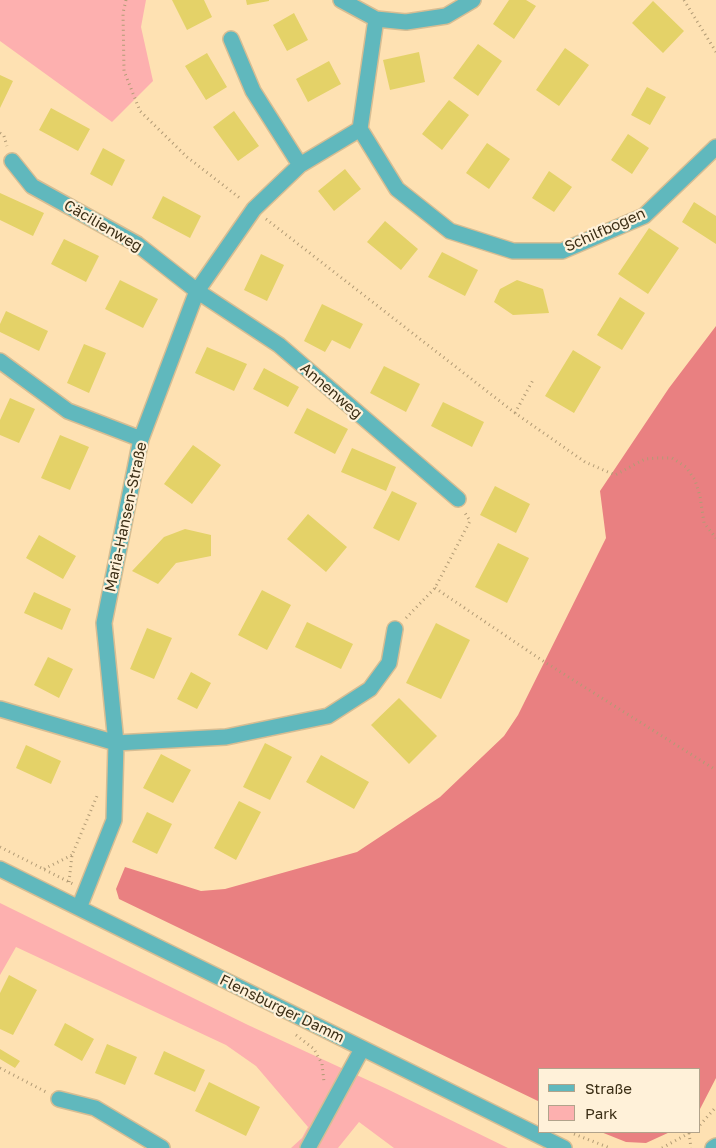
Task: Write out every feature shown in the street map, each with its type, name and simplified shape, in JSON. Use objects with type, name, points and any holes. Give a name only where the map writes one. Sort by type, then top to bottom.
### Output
[{"type":"street","points":[[341,0],[376,19],[406,22],[446,16],[473,0]]},
{"type":"street","points":[[360,130],[376,19]]},
{"type":"street","points":[[232,39],[253,91],[300,165]]},
{"type":"street","name":"Maria-Hansen-Straße","points":[[79,908],[114,820],[116,743],[104,623],[141,439],[197,291],[254,209],[300,165],[360,130]]},
{"type":"street","name":"Schilfbogen","points":[[360,130],[397,189],[450,231],[513,251],[562,251],[644,216],[716,147]]},
{"type":"street","name":"Cäcilienweg","points":[[12,161],[32,186],[137,244],[197,291]]},
{"type":"street","name":"Annenweg","points":[[197,291],[279,345],[458,500]]},
{"type":"street","points":[[0,361],[68,411],[141,439]]},
{"type":"street","points":[[0,709],[116,743],[226,737],[328,716],[370,689],[389,662],[394,629]]},
{"type":"street","name":"Flensburger Damm","points":[[0,869],[564,1148]]},
{"type":"street","points":[[308,1148],[362,1049]]},
{"type":"street","points":[[59,1099],[95,1108],[162,1148]]},
{"type":"path","points":[[126,0],[123,13],[124,72],[140,111],[187,157],[515,414],[586,462],[615,475],[645,459],[672,458],[686,467],[696,480],[704,523],[716,538]]},
{"type":"path","points":[[684,0],[716,52]]},
{"type":"path","points":[[515,414],[533,380]]},
{"type":"path","points":[[394,629],[435,588],[470,521],[458,500]]},
{"type":"path","points":[[435,588],[540,659],[716,770]]},
{"type":"path","points":[[69,882],[72,855],[98,792]]},
{"type":"path","points":[[43,869],[72,855]]},
{"type":"path","points":[[302,1019],[295,1035],[314,1049],[324,1073],[324,1083],[318,1092],[334,1101]]},
{"type":"path","points":[[0,1068],[59,1099]]},
{"type":"path","points":[[701,1124],[716,1106]]},
{"type":"path","points":[[572,1133],[610,1148]]},
{"type":"path","points":[[662,1148],[688,1133]]},
{"type":"path","points":[[690,1133],[691,1148]]},
{"type":"green space","points":[[0,0],[146,0],[141,27],[153,81],[112,122],[0,41]]},
{"type":"green space","points":[[0,903],[248,1025],[387,1089],[508,1148],[394,1148],[359,1122],[338,1148],[291,1148],[302,1138],[308,1127],[256,1066],[226,1045],[16,947],[0,975]]},
{"type":"shaded area","points":[[716,326],[716,1078],[701,1107],[701,1068],[538,1068],[538,1101],[119,899],[116,889],[125,867],[201,891],[225,889],[357,852],[440,797],[504,736],[518,715],[606,538],[600,491],[669,388]]},
{"type":"shaded area","points":[[604,1133],[668,1133],[646,1143],[626,1142]]},
{"type":"building","points":[[172,0],[204,0],[212,17],[187,30]]},
{"type":"building","points":[[246,0],[269,0],[269,1],[247,5]]},
{"type":"building","points":[[509,0],[526,0],[536,6],[514,39],[493,24]]},
{"type":"building","points":[[653,1],[684,31],[663,53],[632,23]]},
{"type":"building","points":[[294,13],[308,40],[287,51],[273,25]]},
{"type":"building","points":[[478,44],[502,61],[478,96],[453,78]]},
{"type":"building","points":[[565,48],[589,65],[559,106],[536,90]]},
{"type":"building","points":[[419,52],[425,82],[390,90],[383,60]]},
{"type":"building","points":[[207,53],[227,87],[206,100],[185,66]]},
{"type":"building","points":[[329,61],[341,84],[308,102],[296,79]]},
{"type":"building","points":[[0,75],[13,81],[0,108]]},
{"type":"building","points":[[647,87],[666,97],[650,125],[631,115]]},
{"type":"building","points":[[449,100],[469,115],[442,150],[422,134]]},
{"type":"building","points":[[51,108],[90,129],[78,151],[39,130]]},
{"type":"building","points":[[234,111],[259,146],[238,161],[213,127]]},
{"type":"building","points":[[628,134],[649,148],[632,174],[611,160]]},
{"type":"building","points":[[487,143],[510,159],[489,189],[466,173]]},
{"type":"building","points":[[103,148],[125,160],[112,186],[90,174]]},
{"type":"building","points":[[345,169],[361,189],[334,211],[318,191]]},
{"type":"building","points":[[549,171],[572,187],[554,212],[532,198]]},
{"type":"building","points":[[0,193],[44,213],[33,236],[0,220]]},
{"type":"building","points":[[163,196],[201,216],[190,238],[152,218]]},
{"type":"building","points":[[694,202],[716,216],[716,244],[682,222]]},
{"type":"building","points":[[385,221],[418,249],[401,270],[367,242]]},
{"type":"building","points":[[649,228],[679,248],[648,294],[618,274]]},
{"type":"building","points":[[64,239],[99,256],[86,282],[51,264]]},
{"type":"building","points":[[442,252],[478,270],[465,296],[428,277]]},
{"type":"building","points":[[261,254],[284,265],[267,301],[244,290]]},
{"type":"building","points":[[120,280],[158,299],[143,328],[105,309]]},
{"type":"building","points":[[517,280],[543,289],[549,313],[513,315],[494,302],[500,289]]},
{"type":"building","points":[[620,297],[645,313],[622,350],[597,335]]},
{"type":"building","points":[[322,304],[363,324],[350,349],[332,340],[325,352],[304,341]]},
{"type":"building","points":[[6,311],[48,331],[39,351],[0,332],[0,324]]},
{"type":"building","points":[[84,344],[106,353],[89,393],[67,383]]},
{"type":"building","points":[[207,347],[247,364],[234,391],[195,373]]},
{"type":"building","points":[[573,350],[601,367],[574,413],[545,396]]},
{"type":"building","points":[[384,366],[420,384],[406,412],[370,393]]},
{"type":"building","points":[[264,368],[299,387],[288,407],[253,389]]},
{"type":"building","points":[[10,398],[35,409],[19,443],[0,435],[0,420]]},
{"type":"building","points":[[443,402],[484,422],[472,447],[431,426]]},
{"type":"building","points":[[307,408],[348,429],[335,454],[294,433]]},
{"type":"building","points":[[60,435],[89,447],[70,490],[41,478]]},
{"type":"building","points":[[193,445],[221,465],[192,504],[164,484]]},
{"type":"building","points":[[352,448],[396,467],[386,491],[341,472]]},
{"type":"building","points":[[495,486],[530,504],[516,533],[480,515]]},
{"type":"building","points":[[392,491],[417,503],[399,541],[373,528]]},
{"type":"building","points":[[308,514],[347,547],[326,572],[287,539]]},
{"type":"building","points":[[185,529],[211,535],[211,556],[176,563],[158,584],[132,571],[164,537]]},
{"type":"building","points":[[39,535],[76,556],[63,579],[26,558]]},
{"type":"building","points":[[498,543],[529,558],[507,603],[475,587]]},
{"type":"building","points":[[262,590],[291,605],[267,650],[238,635]]},
{"type":"building","points":[[34,592],[71,609],[62,630],[24,613]]},
{"type":"building","points":[[307,622],[353,644],[341,669],[295,647]]},
{"type":"building","points":[[436,623],[470,640],[441,699],[406,683]]},
{"type":"building","points":[[147,628],[172,638],[154,679],[130,669]]},
{"type":"building","points":[[48,657],[73,669],[59,698],[34,685]]},
{"type":"building","points":[[191,672],[211,683],[197,709],[177,699]]},
{"type":"building","points":[[399,698],[437,736],[409,764],[371,725]]},
{"type":"building","points":[[265,743],[292,757],[270,800],[243,787]]},
{"type":"building","points":[[26,745],[61,761],[51,784],[16,768]]},
{"type":"building","points":[[161,754],[191,770],[173,803],[143,788]]},
{"type":"building","points":[[321,755],[369,782],[354,809],[306,782]]},
{"type":"building","points":[[239,801],[261,812],[236,860],[214,848]]},
{"type":"building","points":[[147,812],[172,824],[157,854],[132,842]]},
{"type":"building","points":[[9,975],[37,990],[13,1035],[0,1029],[0,993]]},
{"type":"building","points":[[65,1023],[94,1039],[82,1061],[54,1045]]},
{"type":"building","points":[[107,1044],[137,1057],[125,1085],[95,1073]]},
{"type":"building","points":[[0,1049],[20,1061],[15,1068],[0,1059]]},
{"type":"building","points":[[164,1051],[205,1070],[195,1092],[154,1074]]},
{"type":"building","points":[[209,1082],[260,1107],[246,1136],[195,1111]]}]
